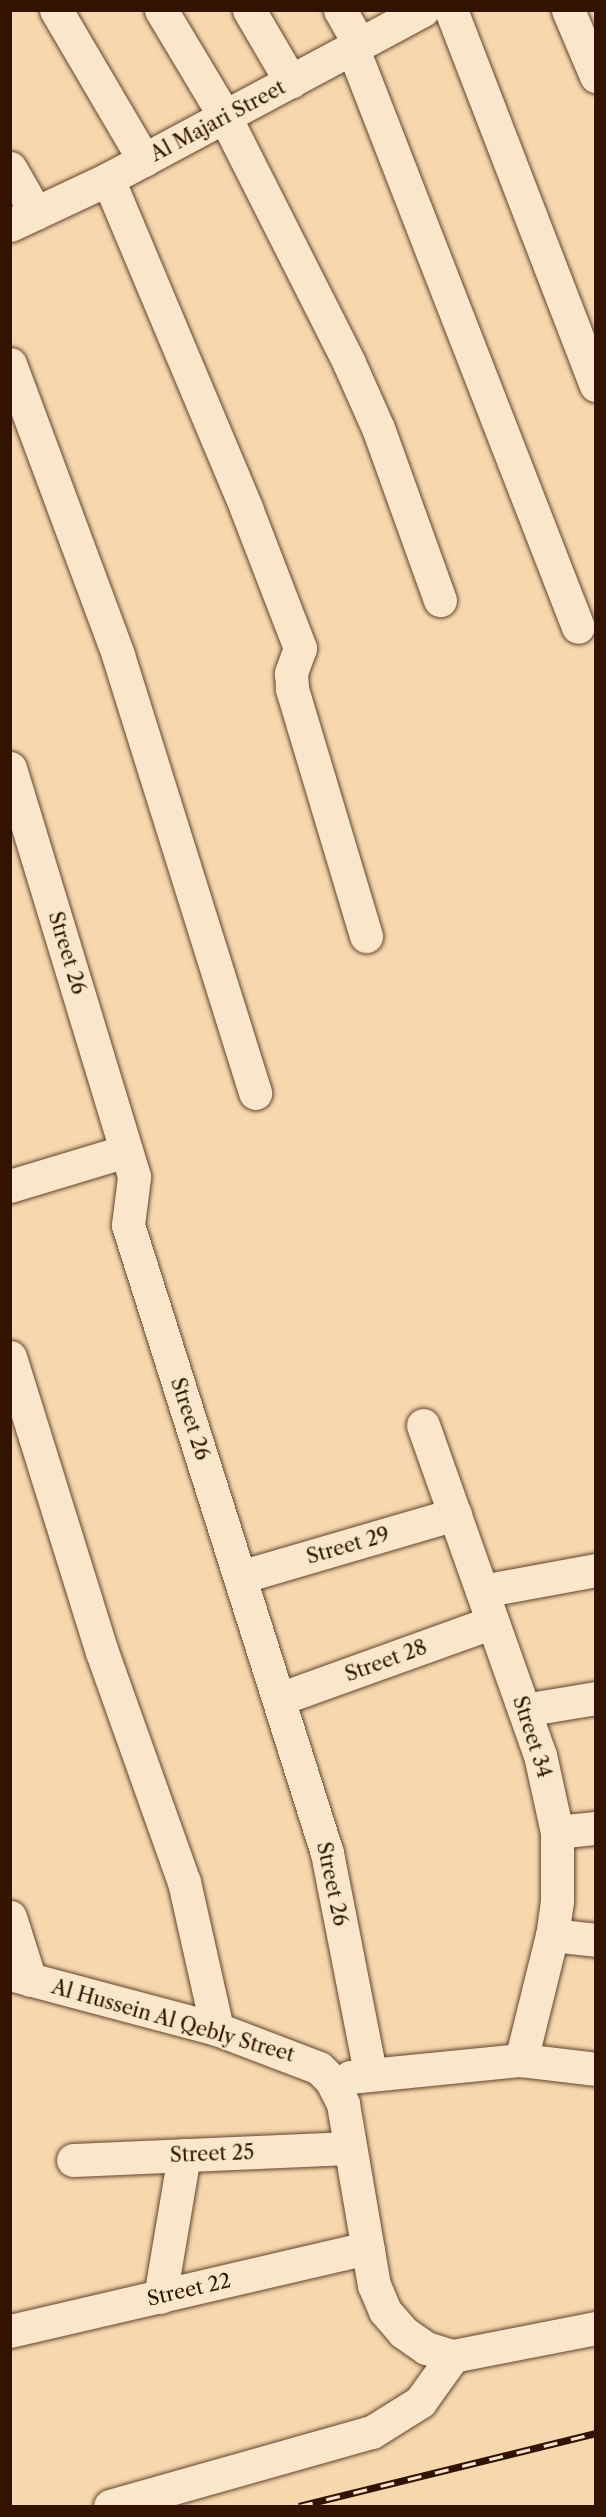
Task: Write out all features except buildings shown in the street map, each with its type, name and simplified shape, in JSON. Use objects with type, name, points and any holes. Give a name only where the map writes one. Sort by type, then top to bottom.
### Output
[{"type":"street","points":[[56,10],[144,160]]},
{"type":"street","points":[[161,10],[225,117],[349,363],[378,428],[440,600]]},
{"type":"street","points":[[249,10],[291,82]]},
{"type":"street","points":[[340,10],[357,47],[578,627]]},
{"type":"street","name":"Al Majari Street","points":[[23,219],[108,180],[423,10]]},
{"type":"street","points":[[451,10],[596,386]]},
{"type":"street","points":[[568,10],[596,76]]},
{"type":"street","points":[[10,168],[23,219]]},
{"type":"street","points":[[108,180],[246,508],[300,648],[291,673],[292,689],[366,936]]},
{"type":"street","points":[[10,364],[118,654],[255,1093]]},
{"type":"street","name":"Street 26","points":[[10,768],[134,1177],[128,1225],[327,1853],[370,2073]]},
{"type":"street","points":[[10,1186],[126,1151]]},
{"type":"street","points":[[10,1357],[102,1652],[184,1882],[217,2029]]},
{"type":"street","name":"Street 34","points":[[423,1425],[524,1710],[550,1793],[557,1832],[558,1878],[552,1935],[521,2060]]},
{"type":"street","name":"Street 29","points":[[240,1577],[455,1514]]},
{"type":"street","points":[[482,1591],[596,1570]]},
{"type":"street","name":"Street 28","points":[[279,1699],[493,1622]]},
{"type":"street","points":[[524,1710],[596,1698]]},
{"type":"street","points":[[557,1832],[596,1828]]},
{"type":"street","points":[[10,1917],[20,1977]]},
{"type":"street","points":[[552,1935],[596,1940]]},
{"type":"street","name":"Al Hussein Al Qebly Street","points":[[20,1977],[217,2029],[303,2059],[331,2080],[343,2104],[374,2285],[385,2311],[403,2332],[426,2348],[453,2356]]},
{"type":"street","points":[[331,2080],[370,2073],[521,2060],[596,2069]]},
{"type":"street","name":"Street 25","points":[[73,2160],[350,2148]]},
{"type":"street","points":[[160,2297],[184,2156]]},
{"type":"street","name":"Street 22","points":[[10,2331],[368,2248]]},
{"type":"street","points":[[110,2506],[372,2432],[420,2402],[453,2356],[596,2328]]},
{"type":"railway","points":[[299,2506],[596,2433]]}]
